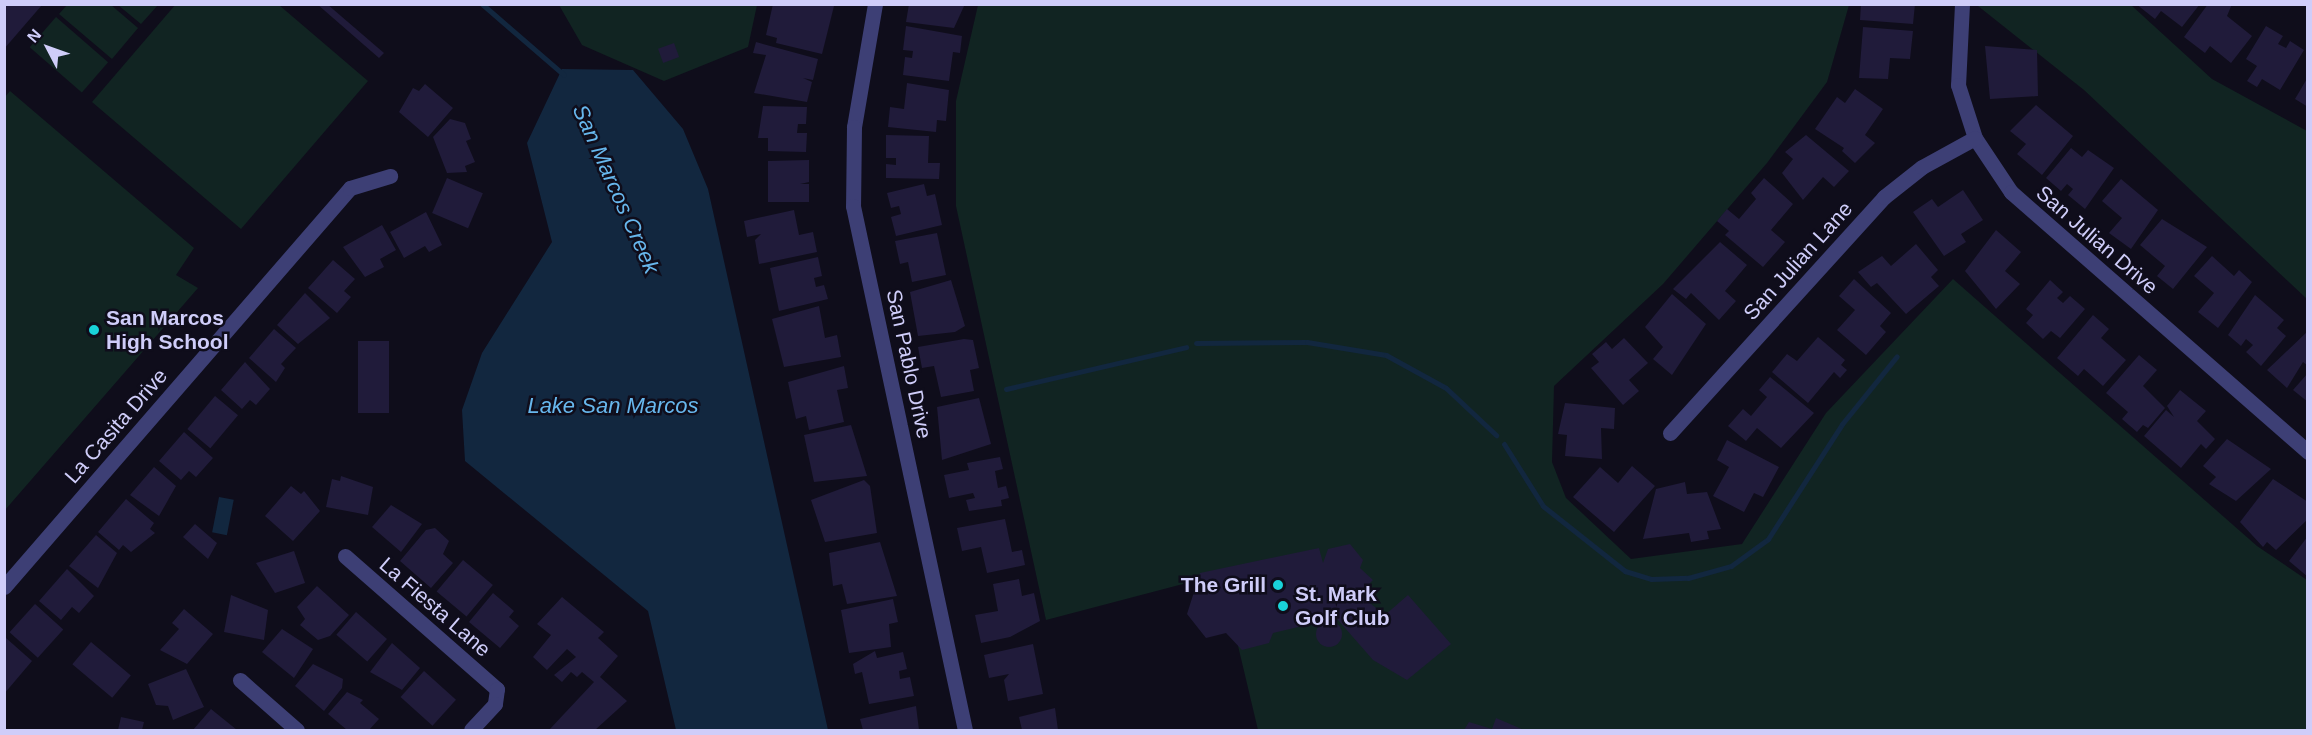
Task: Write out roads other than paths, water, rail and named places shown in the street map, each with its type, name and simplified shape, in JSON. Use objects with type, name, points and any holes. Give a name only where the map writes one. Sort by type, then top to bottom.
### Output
[{"type":"street","name":"San Pablo Drive","points":[[875,4],[854,127],[853,206],[965,730]]},
{"type":"street","name":"San Julian Drive","points":[[1962,4],[1958,86],[1975,138],[2011,192],[2307,452]]},
{"type":"street","name":"San Julian Lane","points":[[1670,433],[1884,197],[1922,167],[1975,138]]},
{"type":"street","name":"La Casita Drive","points":[[4,587],[350,188],[390,176]]},
{"type":"street","name":"La Fiesta Lane","points":[[345,556],[497,689],[495,704],[471,730]]},
{"type":"street","points":[[240,680],[297,730]]},
{"type":"water","name":"Lake San Marcos","points":[[562,69],[633,70],[683,129],[708,189],[828,730],[676,730],[648,611],[465,461],[462,410],[482,353],[552,242],[527,143]]},
{"type":"water","points":[[219,497],[234,500],[227,535],[212,532]]},
{"type":"waterway","name":"San Marcos Creek","points":[[482,4],[564,75]]},
{"type":"waterway","points":[[1196,343],[1307,342],[1386,355],[1446,388],[1496,435]]},
{"type":"waterway","points":[[1006,389],[1186,347]]},
{"type":"waterway","points":[[1504,444],[1543,506],[1625,571],[1651,579],[1688,578],[1731,566],[1768,539],[1842,424],[1897,356]]},
{"type":"place","name":"San Marcos High School","points":[[94,330]]},
{"type":"place","name":"The Grill","points":[[1278,585]]},
{"type":"place","name":"St. Mark Golf Club","points":[[1283,606]]}]
